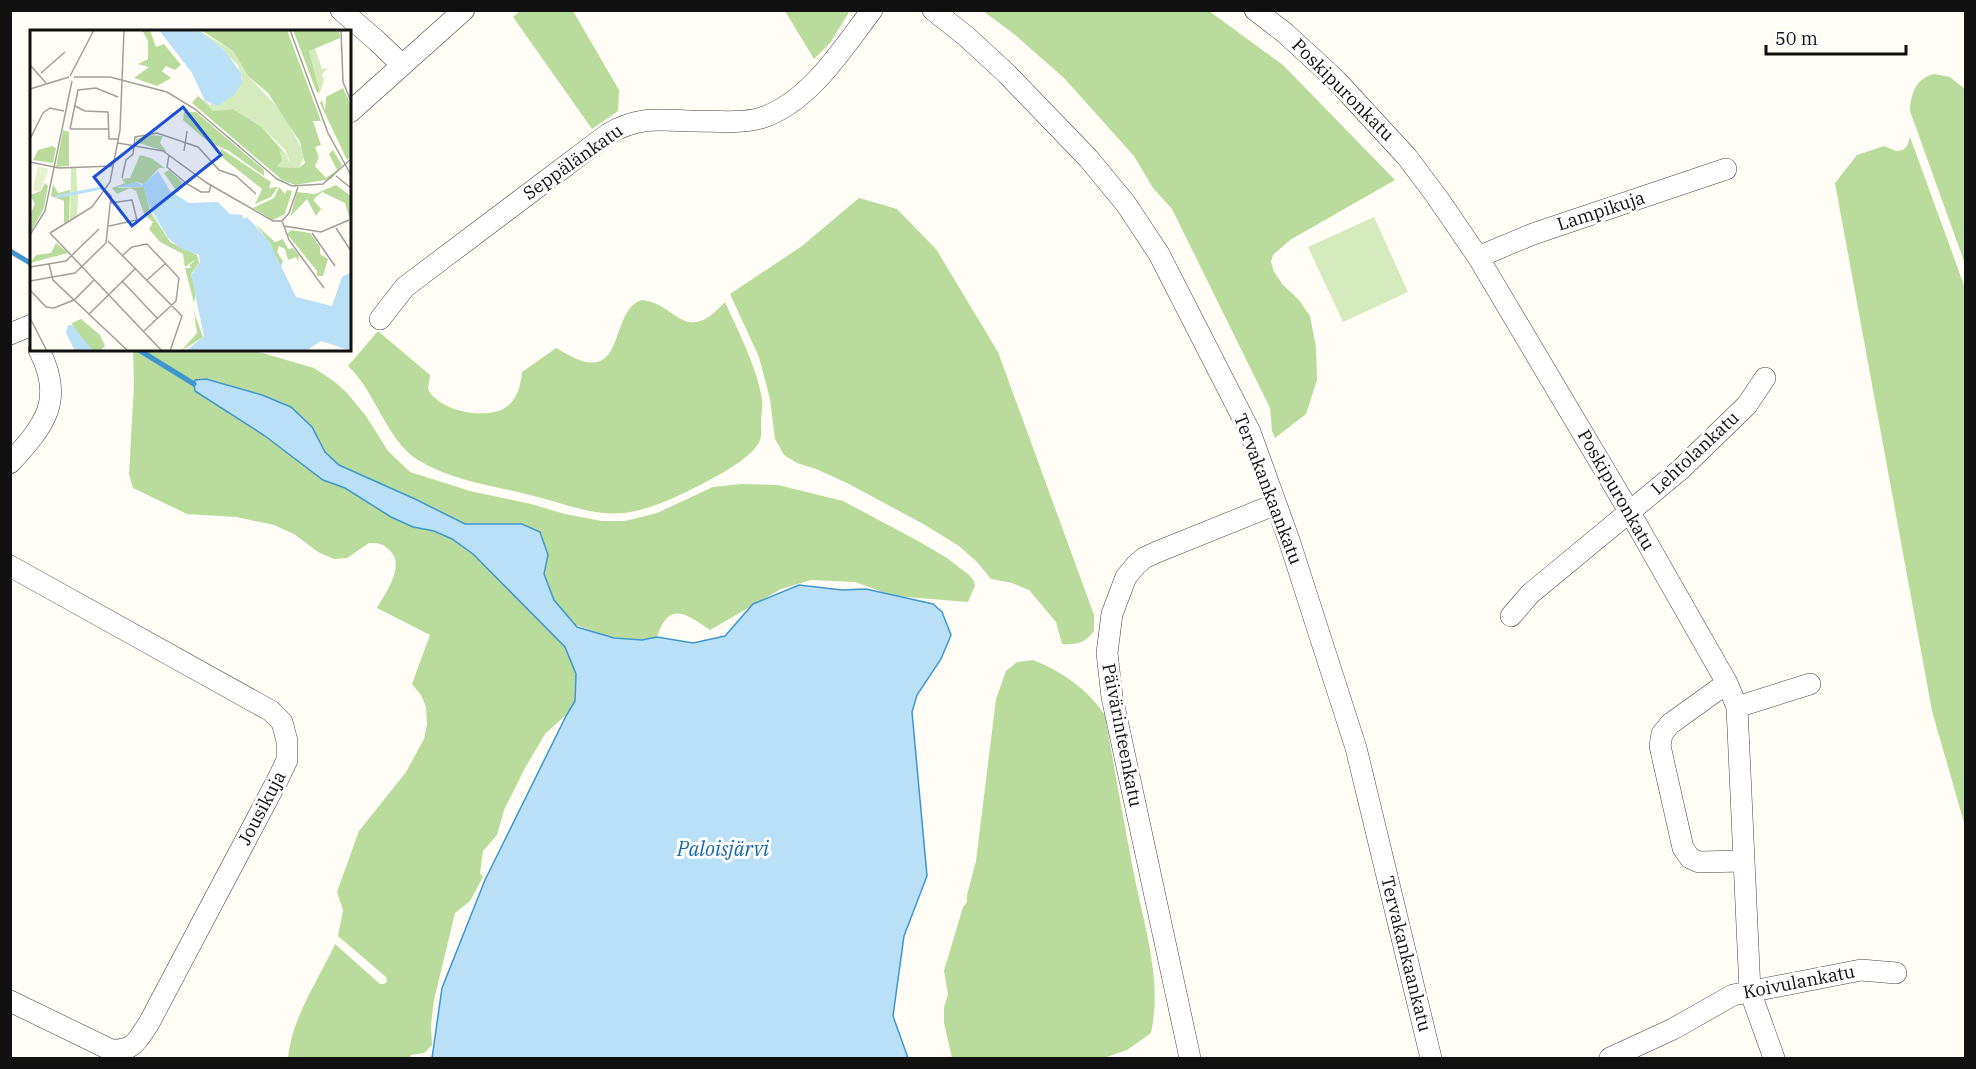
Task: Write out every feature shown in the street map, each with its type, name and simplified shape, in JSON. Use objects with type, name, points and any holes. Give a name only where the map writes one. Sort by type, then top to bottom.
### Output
[{"type":"street","points":[[341,10],[402,66]]},
{"type":"street","points":[[351,111],[464,10]]},
{"type":"street","name":"Seppälänkatu","points":[[380,319],[405,287],[608,134],[625,124],[647,120],[733,122],[761,118],[788,105],[817,81],[872,10]]},
{"type":"street","name":"Tervakankaankatu","points":[[933,10],[967,37],[1007,74],[1088,158],[1126,204],[1159,254],[1250,432],[1356,748],[1431,1059]]},
{"type":"street","name":"Poskipuronkatu","points":[[1255,10],[1285,33],[1328,72],[1382,128],[1407,157],[1478,257],[1629,511],[1727,683],[1737,707],[1750,991],[1774,1059]]},
{"type":"street","name":"Lampikuja","points":[[1478,257],[1533,234],[1726,169]]},
{"type":"street","points":[[10,463],[36,432],[49,406],[52,384],[50,372],[40,351]]},
{"type":"street","name":"Lehtolankatu","points":[[1511,616],[1530,594],[1680,470],[1747,405],[1765,378]]},
{"type":"street","name":"Päivärinteenkatu","points":[[1190,1059],[1112,697],[1107,653],[1112,614],[1126,577],[1144,558],[1276,504]]},
{"type":"street","name":"Jousikuja","points":[[10,566],[271,711],[282,722],[287,741],[287,760],[136,1044],[124,1051],[111,1050],[10,1001]]},
{"type":"street","points":[[1727,683],[1670,724],[1662,734],[1660,746],[1683,848],[1690,858],[1699,862],[1744,861]]},
{"type":"street","points":[[1737,707],[1810,684]]},
{"type":"street","name":"Koivulankatu","points":[[1610,1059],[1673,1029],[1733,995],[1861,970],[1896,972]]},
{"type":"green space","points":[[521,10],[573,11],[619,90],[618,111],[592,129],[513,17]]},
{"type":"green space","points":[[785,11],[848,11],[848,14],[830,43],[814,59]]},
{"type":"green space","points":[[983,11],[1209,11],[1283,65],[1395,180],[1290,240],[1273,255],[1271,262],[1274,272],[1310,316],[1316,347],[1317,380],[1306,414],[1275,438],[1272,431],[1270,408],[1172,209],[1153,188],[1134,156],[1064,78],[1014,34]]},
{"type":"green space","points":[[1934,74],[1950,77],[1965,89],[1965,264],[1910,111],[1918,83]]},
{"type":"green space","points":[[1910,137],[1965,288],[1965,826],[1932,711],[1835,183],[1857,155],[1884,146],[1896,151],[1903,150]]},
{"type":"green space","points":[[859,198],[897,209],[936,249],[998,352],[1094,615],[1094,631],[1084,641],[1062,644],[1056,622],[1029,590],[1012,583],[991,579],[959,546],[849,484],[797,463],[784,455],[775,439],[770,399],[759,357],[730,294],[802,246]]},
{"type":"green space","points":[[1374,217],[1408,292],[1343,322],[1308,247]]},
{"type":"green space","points":[[642,300],[654,303],[690,322],[700,321],[711,315],[725,302],[759,386],[762,399],[761,438],[753,451],[734,466],[682,494],[634,511],[611,513],[587,510],[472,482],[431,467],[418,460],[398,441],[358,377],[348,366],[378,331],[430,375],[428,389],[442,403],[465,412],[500,411],[514,399],[522,372],[556,348],[582,361],[596,362],[605,358],[612,349],[626,315],[632,306]]},
{"type":"green space","points":[[133,351],[255,351],[314,368],[335,382],[366,416],[388,451],[410,472],[470,491],[602,521],[625,521],[657,513],[713,487],[741,484],[778,485],[843,501],[947,558],[969,575],[975,586],[968,602],[894,596],[855,582],[811,580],[781,589],[710,630],[686,615],[673,614],[662,625],[657,637],[642,640],[614,638],[573,624],[554,600],[544,574],[548,555],[490,525],[465,524],[339,465],[325,452],[312,427],[228,413],[265,436],[323,480],[345,488],[413,527],[434,531],[452,539],[473,554],[565,647],[576,674],[575,701],[566,715],[545,734],[525,768],[504,810],[497,835],[483,851],[480,873],[483,877],[470,901],[455,913],[434,1000],[431,1025],[432,1045],[424,1053],[411,1055],[410,1058],[288,1058],[290,1043],[300,1014],[335,944],[380,984],[387,982],[386,977],[338,936],[343,910],[337,892],[359,831],[406,772],[424,739],[427,724],[426,707],[421,695],[412,684],[430,635],[377,608],[390,586],[396,561],[393,554],[383,545],[369,543],[347,558],[334,559],[318,552],[294,534],[274,525],[236,517],[187,514],[133,488],[129,474],[134,385]]},
{"type":"green space","points":[[1033,660],[1073,682],[1105,715],[1153,971],[1155,992],[1151,1033],[1127,1050],[1104,1058],[952,1058],[944,1023],[944,1008],[948,994],[944,971],[963,907],[967,902],[976,861],[996,699],[1006,671],[1017,662]]},
{"type":"water","name":"Paloisjärvi","points":[[206,379],[262,395],[291,407],[312,427],[325,452],[339,465],[465,524],[522,524],[540,532],[548,555],[544,574],[554,600],[577,627],[614,638],[642,640],[657,637],[693,643],[725,636],[753,604],[799,585],[842,590],[866,589],[933,604],[942,612],[951,635],[941,659],[917,695],[912,712],[927,876],[904,936],[893,1016],[908,1058],[432,1058],[442,988],[485,880],[575,701],[576,674],[565,647],[473,554],[452,539],[434,531],[413,527],[391,517],[345,488],[323,480],[265,436],[195,391],[195,380]]},
{"type":"waterway","points":[[10,251],[30,263]]},
{"type":"waterway","points":[[141,351],[194,384]]}]
